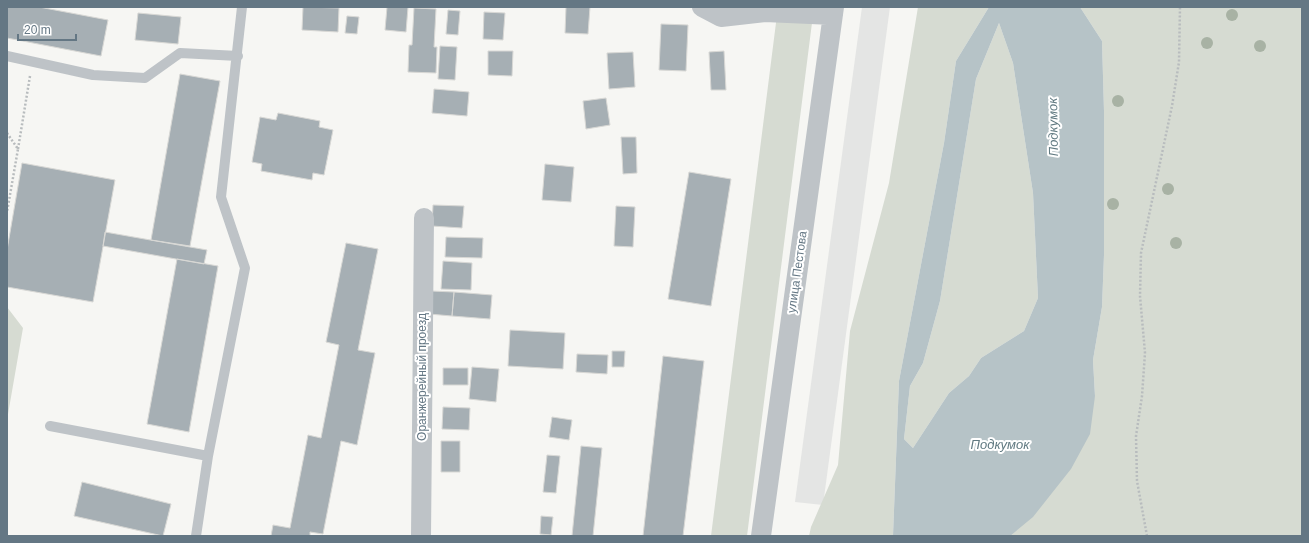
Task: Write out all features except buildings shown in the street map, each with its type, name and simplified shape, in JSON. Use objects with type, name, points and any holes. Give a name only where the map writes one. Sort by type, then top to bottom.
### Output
[{"type":"street","points":[[702,7],[721,16],[765,12],[833,11]]},
{"type":"street","name":"улица Пестова","points":[[761,536],[833,11]]},
{"type":"street","name":"Оранжерейный проезд","points":[[421,536],[424,218]]},
{"type":"lane","points":[[196,536],[208,456],[245,268],[221,197],[238,56],[242,7]]},
{"type":"lane","points":[[7,56],[93,75],[144,78],[180,53],[238,56]]},
{"type":"lane","points":[[50,426],[208,456]]},
{"type":"path","points":[[1148,536],[1137,473],[1136,436],[1146,353],[1140,296],[1141,253],[1172,106],[1179,62],[1180,7]]},
{"type":"path","points":[[7,212],[32,62]]},
{"type":"path","points":[[7,132],[18,149]]},
{"type":"shaded area","points":[[778,7],[814,7],[747,536],[711,536]]},
{"type":"shaded area","points":[[862,7],[890,7],[823,505],[795,502]]},
{"type":"shaded area","points":[[918,7],[989,7],[956,61],[944,143],[899,381],[893,536],[809,536],[811,527],[838,465],[850,331],[889,183]]},
{"type":"shaded area","points":[[1080,7],[1302,7],[1302,536],[1010,536],[1095,396],[1093,360],[1102,307],[1104,255],[1104,111],[1102,41]]},
{"type":"shaded area","points":[[999,23],[1013,63],[1033,193],[1038,298],[1024,331],[981,358],[969,376],[949,393],[913,448],[904,439],[910,386],[923,363],[940,301],[976,79]]},
{"type":"shaded area","points":[[7,307],[23,328],[7,420]]},
{"type":"water","name":"Подкумок","points":[[989,7],[1080,7],[1102,41],[1104,111],[1104,255],[1102,307],[1093,360],[1095,396],[1090,434],[1071,469],[1033,517],[1010,536],[893,536],[899,381],[944,143],[956,61]],"holes":[[[999,23],[1013,63],[1033,193],[1038,298],[1024,331],[981,358],[969,376],[949,393],[913,448],[904,439],[910,386],[923,363],[940,301],[976,79]]]}]
